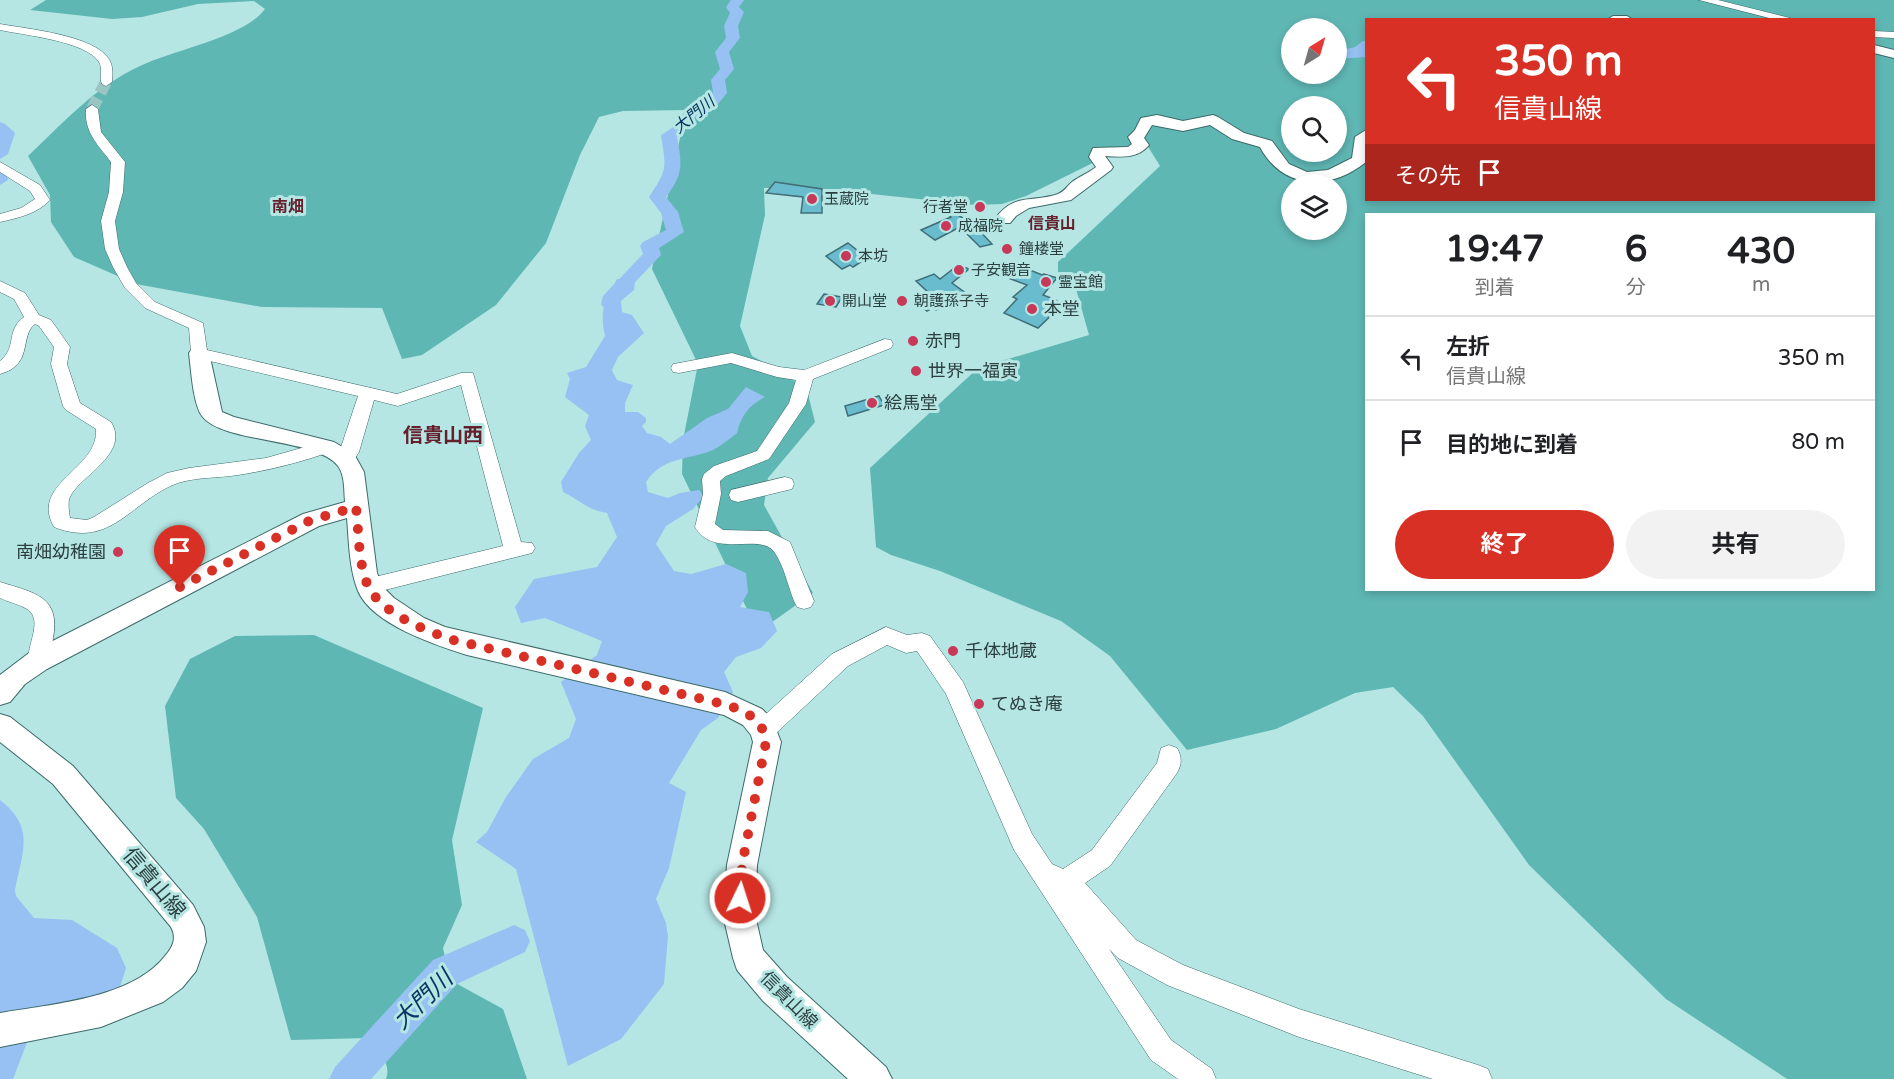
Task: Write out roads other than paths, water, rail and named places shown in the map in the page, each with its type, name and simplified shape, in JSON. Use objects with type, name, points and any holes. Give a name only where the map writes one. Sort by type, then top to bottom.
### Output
[{"type":"main road","points":[[1875,49],[1894,54]]},
{"type":"main road","points":[[1004,219],[1015,207],[1040,200],[1062,198],[1075,191],[1076,187],[1086,179],[1098,176],[1105,167],[1097,157],[1099,151],[1131,152],[1141,145],[1136,137],[1142,132],[1146,121],[1157,120],[1183,126],[1213,120],[1238,136],[1266,144],[1272,157],[1281,167],[1301,178],[1328,174],[1350,167],[1360,160],[1365,136]]},
{"type":"main road","points":[[199,353],[208,408],[214,417],[336,453],[353,472],[365,573],[369,586],[385,605],[426,631],[467,644],[725,704],[757,722]]},
{"type":"main road","points":[[0,694],[16,676],[38,661],[311,520],[356,507]]},
{"type":"main road","name":"信貴山線","points":[[757,722],[766,748],[742,865],[739,915],[749,958],[775,990],[874,1079]]},
{"type":"main road","name":"信貴山線","points":[[0,726],[47,761],[70,783],[182,916],[190,931],[191,942],[188,953],[174,974],[163,984],[140,997],[114,1006],[0,1030]]},
{"type":"street","points":[[1704,0],[1784,18]]},
{"type":"street","points":[[0,27],[62,40],[95,52],[103,58],[107,68],[106,82]]},
{"type":"street","points":[[1875,33],[1894,35]]},
{"type":"street","points":[[92,110],[90,123],[96,135],[118,162],[116,192],[108,221],[112,249],[130,285],[150,304],[196,326],[199,353],[398,400],[467,377],[519,550],[369,586]]},
{"type":"street","points":[[0,166],[35,188],[44,200],[26,211],[0,218]]},
{"type":"street","points":[[0,286],[20,296],[33,318],[45,323],[62,347],[59,364],[72,406],[105,426],[106,441],[95,461],[62,492],[59,506],[61,522],[69,528],[90,526],[111,518],[164,482],[187,474],[230,470],[308,454],[350,452],[367,393]]},
{"type":"street","points":[[0,369],[16,356],[22,326],[33,318]]},
{"type":"street","points":[[679,368],[732,358],[777,372],[806,376],[885,344]]},
{"type":"street","points":[[804,601],[783,547],[768,538],[719,537],[705,527],[712,494],[711,478],[720,471],[763,455],[797,404],[806,376]]},
{"type":"street","points":[[738,495],[785,484]]},
{"type":"street","points":[[0,590],[34,603],[43,611],[45,624],[38,661]]},
{"type":"street","points":[[757,722],[840,660],[886,635],[906,644],[922,642],[955,689],[1023,842],[1054,878],[1161,1050],[1202,1079]]},
{"type":"street","points":[[1054,878],[1101,858],[1169,766],[1169,755]]},
{"type":"street","points":[[1054,878],[1072,887],[1127,949],[1176,976],[1299,1023],[1478,1079]]},
{"type":"waterway","name":"大門川","points":[[611,304],[612,296],[652,255],[649,246],[675,232],[669,212],[657,197],[674,169],[669,135],[677,131],[689,116],[708,107],[720,93],[718,80],[727,69],[722,52],[733,38],[731,26],[737,12],[732,7],[738,0]]},
{"type":"waterway","points":[[0,127],[7,133],[0,154]]},
{"type":"waterway","points":[[0,174],[0,180]]},
{"type":"waterway","name":"大門川","points":[[347,1079],[445,972],[514,941]]},
{"type":"waterway","points":[[0,1067],[12,1037]]},
{"type":"tunnel","points":[[92,109],[106,82]]},
{"type":"place","name":"玉蔵院","points":[[812,199]]},
{"type":"place","name":"行者堂","points":[[980,207]]},
{"type":"place","name":"成福院","points":[[946,226]]},
{"type":"place","name":"鐘楼堂","points":[[1007,249]]},
{"type":"place","name":"本坊","points":[[846,256]]},
{"type":"place","name":"子安観音","points":[[959,270]]},
{"type":"place","name":"霊宝館","points":[[1046,282]]},
{"type":"place","name":"開山堂","points":[[830,301]]},
{"type":"place","name":"朝護孫子寺","points":[[902,301]]},
{"type":"place","name":"本堂","points":[[1032,309]]},
{"type":"place","name":"赤門","points":[[913,341]]},
{"type":"place","name":"世界一福寅","points":[[916,371]]},
{"type":"place","name":"絵馬堂","points":[[872,403]]},
{"type":"place","name":"南畑幼稚園","points":[[118,552]]},
{"type":"place","name":"千体地蔵","points":[[953,651]]},
{"type":"place","name":"てぬき庵","points":[[979,704]]},
{"type":"district","name":"南畑","points":[[288,207]]},
{"type":"district","name":"信貴山","points":[[1052,224]]},
{"type":"district","name":"信貴山西","points":[[443,436]]}]
